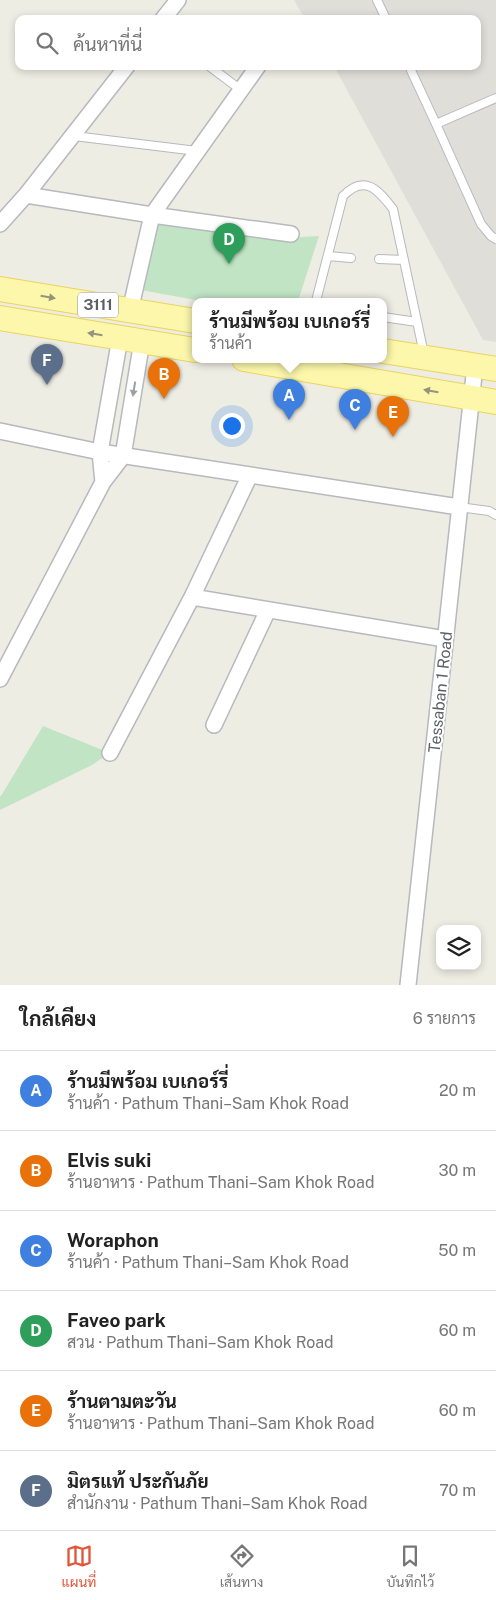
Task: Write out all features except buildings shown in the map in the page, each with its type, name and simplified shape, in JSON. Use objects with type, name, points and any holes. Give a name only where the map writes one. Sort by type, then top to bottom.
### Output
[{"type":"main road","name":"3111","points":[[0,289],[192,321]]},
{"type":"main road","name":"3111","points":[[0,318],[192,349]]},
{"type":"main road","points":[[387,352],[486,368]]},
{"type":"main road","points":[[267,363],[496,402]]},
{"type":"street","points":[[166,15],[178,0]]},
{"type":"street","points":[[0,224],[74,136],[124,70]]},
{"type":"street","points":[[130,311],[152,215],[255,70]]},
{"type":"street","points":[[26,195],[291,234]]},
{"type":"street","points":[[103,482],[100,452],[131,339]]},
{"type":"street","points":[[0,679],[103,482],[123,456],[131,339]]},
{"type":"street","name":"Tessaban 1 Road","points":[[408,985],[471,398],[486,368]]},
{"type":"street","points":[[0,431],[123,456],[459,507]]},
{"type":"street","points":[[110,753],[192,597],[250,474]]},
{"type":"street","points":[[192,597],[445,639]]},
{"type":"street","points":[[214,725],[268,610]]},
{"type":"lane","points":[[377,0],[384,15]]},
{"type":"lane","points":[[214,70],[241,90]]},
{"type":"lane","points":[[411,70],[481,224],[496,239]]},
{"type":"lane","points":[[436,124],[496,98]]},
{"type":"lane","points":[[74,136],[197,151]]},
{"type":"lane","points":[[317,298],[343,196],[351,188],[368,185],[379,191],[392,209],[425,358]]},
{"type":"lane","points":[[328,256],[351,258]]},
{"type":"lane","points":[[379,259],[404,260]]},
{"type":"lane","points":[[387,318],[417,322]]},
{"type":"lane","points":[[459,507],[489,511],[496,515]]},
{"type":"shaded area","points":[[294,0],[496,0],[496,342],[483,340],[336,70],[481,70],[481,15],[303,15]]},
{"type":"green space","points":[[157,221],[283,238],[319,236],[299,298],[192,299],[141,290]]},
{"type":"green space","points":[[43,726],[110,753],[92,765],[0,810],[0,796]]},
{"type":"place","name":"Faveo park","points":[[229,264]]},
{"type":"place","name":"มิตรแท้ ประกันภัย","points":[[47,385]]},
{"type":"place","name":"Elvis suki","points":[[164,399]]},
{"type":"place","name":"ร้านมีพร้อม เบเกอร์รี่","points":[[289,420]]},
{"type":"place","name":"Woraphon","points":[[355,430]]},
{"type":"place","name":"ร้านตามตะวัน","points":[[393,437]]}]
